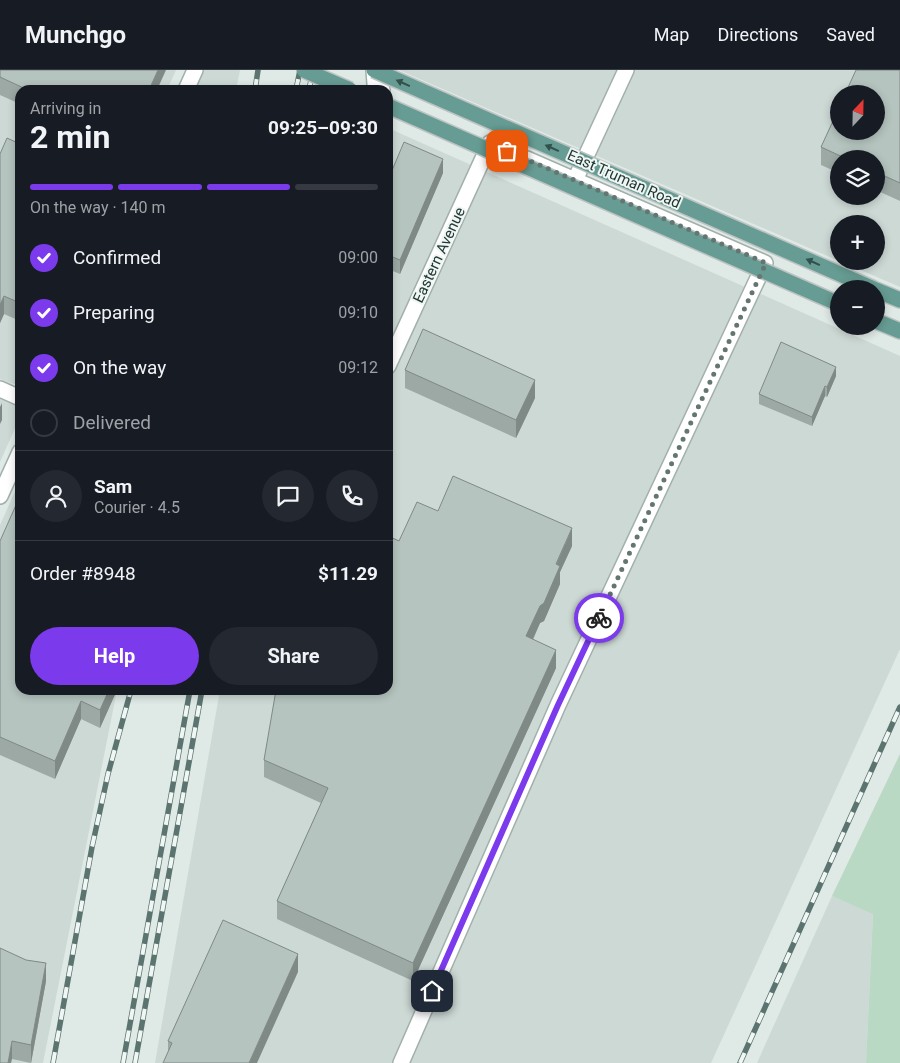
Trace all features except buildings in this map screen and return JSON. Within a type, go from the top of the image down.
[{"type":"main road","points":[[304,70],[338,85]]},
{"type":"main road","name":"East Truman Road","points":[[374,70],[854,280]]},
{"type":"main road","name":"East Truman Road","points":[[393,108],[830,300]]},
{"type":"main road","name":"East Truman Road","points":[[885,293],[900,300]]},
{"type":"main road","points":[[885,324],[900,331]]},
{"type":"street","points":[[188,85],[196,70]]},
{"type":"street","points":[[374,70],[376,85]]},
{"type":"street","points":[[576,180],[626,70]]},
{"type":"street","points":[[393,100],[766,263],[558,705],[401,1063]]},
{"type":"street","name":"Eastern Avenue","points":[[393,355],[490,143]]},
{"type":"street","points":[[0,389],[15,396]]},
{"type":"street","points":[[0,496],[15,463]]},
{"type":"shaded area","points":[[0,70],[176,70],[169,85],[15,85],[15,384],[0,379]]},
{"type":"shaded area","points":[[204,70],[240,70],[237,85],[197,85]]},
{"type":"shaded area","points":[[399,70],[900,70],[900,287],[861,270],[885,270],[885,215],[830,215],[830,257]]},
{"type":"shaded area","points":[[393,130],[830,325],[830,335],[853,335],[900,356],[900,649],[711,1063],[155,1063],[219,695],[393,695]]},
{"type":"shaded area","points":[[0,398],[15,406],[15,428],[0,462]]},
{"type":"shaded area","points":[[15,491],[15,695],[116,695],[43,1063],[0,1063],[0,525]]},
{"type":"shaded area","points":[[832,896],[873,913],[866,1063],[757,1063]]},
{"type":"green space","points":[[900,754],[900,1063],[866,1063],[873,914],[832,896]]},
{"type":"railway","points":[[256,85],[258,70]]},
{"type":"railway","points":[[297,85],[300,70]]},
{"type":"railway","points":[[310,85],[313,70]]},
{"type":"railway","points":[[53,1063],[92,847],[108,774],[130,695]]},
{"type":"railway","points":[[123,1063],[189,695]]},
{"type":"railway","points":[[135,1063],[201,695]]},
{"type":"railway","points":[[740,1063],[900,707]]},
{"type":"way so far","points":[[507,151],[766,263],[599,618]]},
{"type":"route","points":[[432,991],[558,705],[599,618]]}]
